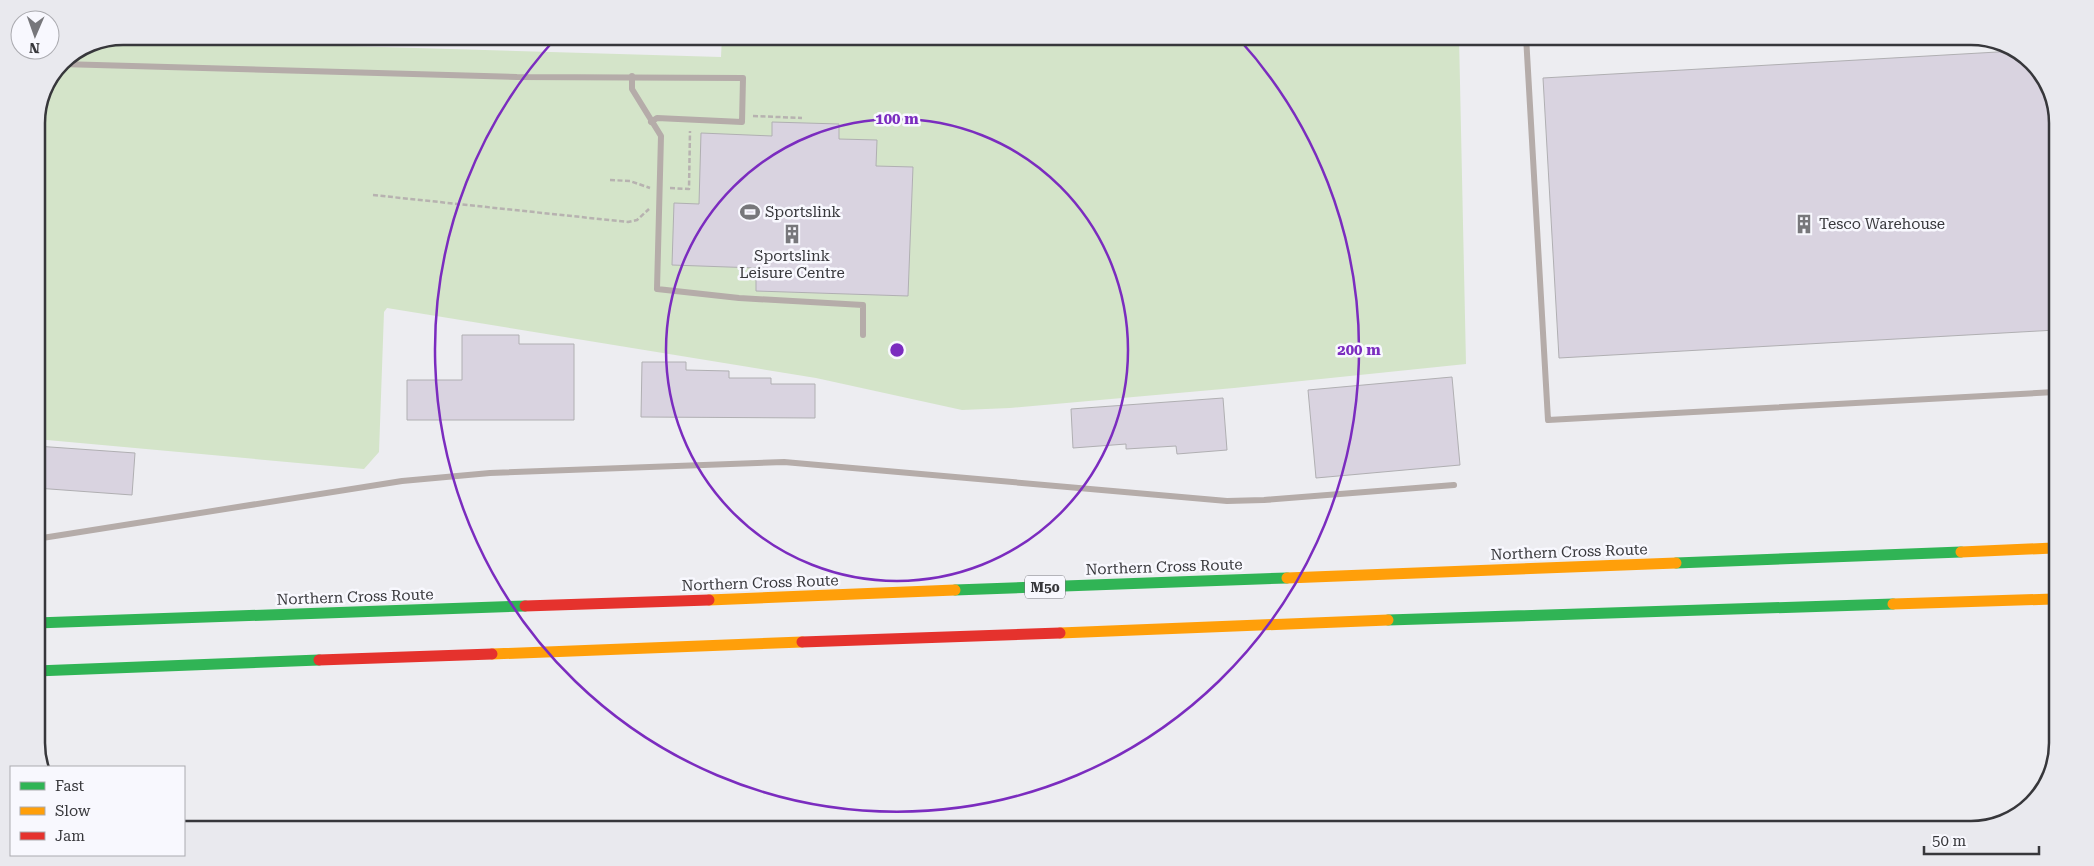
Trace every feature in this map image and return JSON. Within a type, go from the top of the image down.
[{"type":"highway","name":"Northern Cross Route","points":[[45,623],[649,602],[2049,548]]},
{"type":"highway","points":[[45,671],[1594,613],[2049,599]]},
{"type":"lane","points":[[1527,45],[1548,420],[2049,392]]},
{"type":"lane","points":[[72,64],[517,77],[632,76],[744,78],[742,122],[657,118],[651,122]]},
{"type":"lane","points":[[632,76],[632,89],[651,122],[662,136],[657,289],[739,298],[863,304],[863,335]]},
{"type":"lane","points":[[45,538],[402,481],[490,473],[719,464],[784,462],[1227,501],[1264,500],[1454,485]]},
{"type":"path","points":[[742,116],[802,118]]},
{"type":"path","points":[[650,188],[650,195]]},
{"type":"path","points":[[373,195],[628,222],[636,220],[649,208],[650,202]]},
{"type":"green space","name":"Sportslink","points":[[123,45],[312,45],[721,57],[722,45],[1459,45],[1466,364],[1234,388],[1010,408],[962,410],[816,378],[387,308],[384,312],[379,452],[364,469],[45,440],[45,118],[51,93],[58,79],[79,58],[107,46]]},
{"type":"building","name":"Tesco Warehouse","points":[[2003,52],[2010,55],[2033,75],[2041,88],[2048,107],[2049,330],[1559,358],[1543,78]]},
{"type":"building","name":"Sportslink Leisure Centre","points":[[772,122],[839,124],[839,139],[877,140],[876,166],[913,167],[908,296],[756,291],[756,268],[672,265],[674,203],[699,204],[701,133],[772,136]]},
{"type":"building","points":[[462,335],[519,335],[519,344],[574,344],[574,420],[407,420],[407,380],[462,380]]},
{"type":"building","points":[[642,362],[686,362],[686,370],[729,371],[729,378],[771,378],[771,384],[815,384],[815,418],[641,417]]},
{"type":"building","points":[[1452,377],[1460,465],[1316,478],[1308,390]]},
{"type":"building","points":[[1223,398],[1227,450],[1177,454],[1176,446],[1126,449],[1126,444],[1073,448],[1071,409]]},
{"type":"building","points":[[45,447],[135,453],[132,495],[45,489]]},
{"type":"traffic: fast","points":[[1676,563],[1961,552]]},
{"type":"traffic: fast","points":[[955,590],[1287,578]]},
{"type":"traffic: fast","points":[[1388,620],[1893,604]]},
{"type":"traffic: fast","points":[[45,623],[525,606]]},
{"type":"traffic: fast","points":[[45,671],[319,660]]},
{"type":"traffic: slow","points":[[1961,552],[2049,548]]},
{"type":"traffic: slow","points":[[1287,578],[1676,563]]},
{"type":"traffic: slow","points":[[709,600],[955,590]]},
{"type":"traffic: slow","points":[[1893,604],[2049,599]]},
{"type":"traffic: slow","points":[[1060,633],[1388,620]]},
{"type":"traffic: slow","points":[[492,654],[802,642]]},
{"type":"traffic: jam","points":[[525,606],[709,600]]},
{"type":"traffic: jam","points":[[802,642],[1060,633]]},
{"type":"traffic: jam","points":[[319,660],[492,654]]},
{"type":"place","name":"Sportslink","points":[[750,212]]},
{"type":"place","name":"Tesco Warehouse","points":[[1804,224]]},
{"type":"place","name":"Sportslink Leisure Centre","points":[[792,234]]}]
